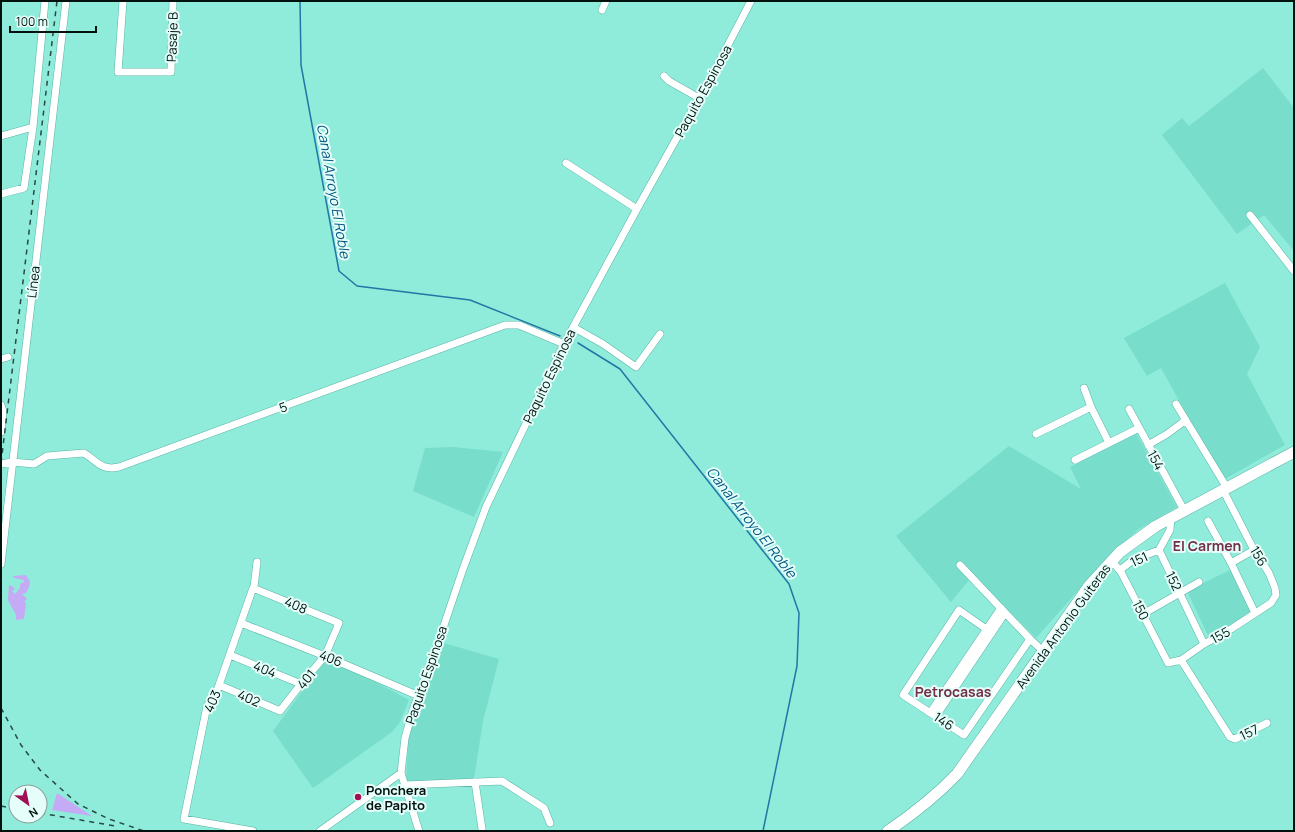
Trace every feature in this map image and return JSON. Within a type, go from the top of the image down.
[{"type":"main road","name":"Avenida Antonio Guiteras","points":[[888,831],[932,798],[957,774],[1089,586],[1111,560],[1132,543],[1171,517],[1294,452]]},
{"type":"street","points":[[1,194],[24,188],[33,127],[45,1]]},
{"type":"street","name":"Línea","points":[[1,564],[66,1]]},
{"type":"street","name":"Pasaje B","points":[[123,1],[118,72],[171,72],[173,1]]},
{"type":"street","points":[[602,10],[606,1]]},
{"type":"street","name":"Paquito Espinosa","points":[[419,831],[402,773],[405,738],[413,710],[486,507],[564,344],[636,209],[699,98],[751,1]]},
{"type":"street","points":[[664,76],[669,81],[699,98]]},
{"type":"street","points":[[1,136],[33,127]]},
{"type":"street","points":[[566,163],[636,209]]},
{"type":"street","points":[[1250,215],[1294,271]]},
{"type":"street","name":"5","points":[[1,464],[12,462],[34,464],[47,456],[84,453],[102,467],[119,467],[505,326],[519,325],[564,344]]},
{"type":"street","points":[[573,327],[603,344],[636,367],[660,334]]},
{"type":"street","points":[[1084,388],[1091,407],[1109,443]]},
{"type":"street","name":"156","points":[[1176,404],[1225,489],[1254,550],[1269,573],[1276,595],[1271,603]]},
{"type":"street","points":[[1,405],[3,411],[1,432]]},
{"type":"street","points":[[1036,434],[1091,407]]},
{"type":"street","name":"154","points":[[1129,409],[1184,510]]},
{"type":"street","points":[[1148,444],[1167,434],[1186,420]]},
{"type":"street","points":[[1075,460],[1139,428]]},
{"type":"street","points":[[1159,550],[1170,530],[1171,517]]},
{"type":"street","points":[[1208,521],[1232,564],[1255,614]]},
{"type":"street","name":"151","points":[[1120,570],[1133,560],[1159,550]]},
{"type":"street","name":"152","points":[[1159,550],[1204,644]]},
{"type":"street","points":[[1232,564],[1254,550]]},
{"type":"street","name":"150","points":[[1111,560],[1120,570],[1168,663]]},
{"type":"street","name":"403","points":[[253,831],[184,819],[207,706],[214,698],[230,655],[254,587],[258,562]]},
{"type":"street","points":[[960,565],[1043,651]]},
{"type":"street","points":[[1143,614],[1199,582]]},
{"type":"street","name":"408","points":[[254,587],[339,623]]},
{"type":"street","name":"155","points":[[1168,663],[1180,660],[1271,603]]},
{"type":"street","name":"146","points":[[989,631],[959,610],[904,695],[964,734],[1030,639]]},
{"type":"street","points":[[933,714],[1003,610]]},
{"type":"street","name":"406","points":[[241,623],[325,656],[419,696]]},
{"type":"street","name":"401","points":[[280,711],[325,656],[339,623]]},
{"type":"street","name":"404","points":[[230,655],[301,684]]},
{"type":"street","name":"157","points":[[1180,660],[1230,737],[1235,739],[1267,723]]},
{"type":"street","name":"402","points":[[219,685],[280,711]]},
{"type":"street","points":[[320,831],[402,773]]},
{"type":"street","points":[[405,785],[502,781],[544,808],[550,823]]},
{"type":"street","points":[[474,782],[482,829]]},
{"type":"shaded area","points":[[1263,68],[1294,108],[1294,251],[1264,215],[1237,234],[1162,135],[1182,118],[1189,126]]},
{"type":"shaded area","points":[[1225,283],[1260,347],[1247,374],[1285,445],[1223,480],[1161,368],[1147,376],[1124,338]]},
{"type":"shaded area","points":[[1136,433],[1177,507],[1139,529],[1107,558],[1036,638],[973,575],[951,602],[896,536],[1009,446],[1081,489],[1070,467]]},
{"type":"shaded area","points":[[453,447],[503,452],[474,517],[413,491],[425,448]]},
{"type":"shaded area","points":[[1232,569],[1254,614],[1210,640],[1187,591]]},
{"type":"shaded area","points":[[26,575],[30,582],[26,593],[22,594],[27,599],[24,602],[26,603],[24,619],[16,620],[16,615],[8,600],[9,585],[15,589],[12,591],[15,594],[20,588],[20,584],[24,582],[24,580],[14,578],[13,576]]},
{"type":"shaded area","points":[[440,642],[499,659],[483,721],[474,779],[406,782],[409,725]]},
{"type":"shaded area","points":[[328,656],[409,700],[400,722],[392,732],[313,788],[273,731]]},
{"type":"shaded area","points":[[57,793],[92,816],[52,810]]},
{"type":"waterway","name":"Canal Arroyo El Roble","points":[[300,1],[301,65],[339,271],[357,286],[470,300],[560,336]]},
{"type":"waterway","name":"Canal Arroyo El Roble","points":[[578,343],[620,369],[789,584],[799,613],[797,666],[763,831]]},
{"type":"railway","points":[[1,463],[57,1]]},
{"type":"railway","points":[[1,708],[21,745],[40,770],[78,804],[109,819],[144,831]]},
{"type":"railway","points":[[1,806],[8,807]]},
{"type":"railway","points":[[48,814],[115,826]]},
{"type":"place","name":"Ponchera de Papito","points":[[358,797]]},
{"type":"district","name":"El Carmen","points":[[1207,545]]},
{"type":"district","name":"Petrocasas","points":[[953,691]]}]
